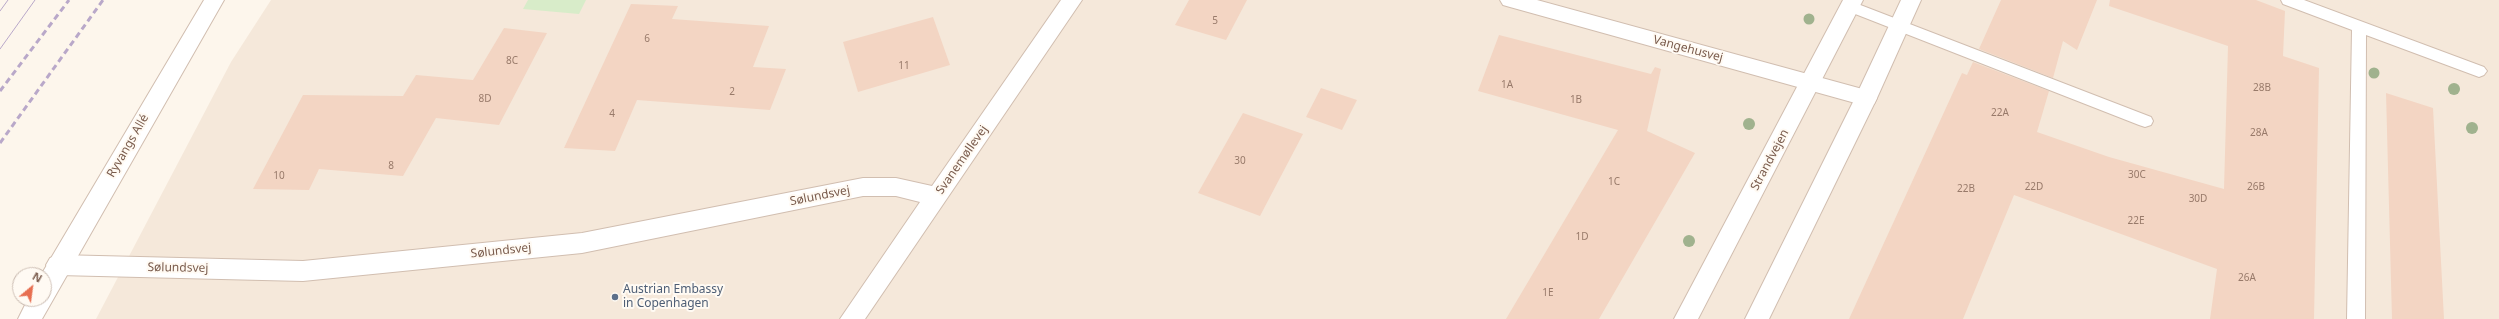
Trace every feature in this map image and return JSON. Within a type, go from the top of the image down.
[{"type":"street","name":"Ryvangs Allé","points":[[52,277],[214,0]]},
{"type":"street","name":"Svanemøllevej","points":[[852,319],[1072,0]]},
{"type":"street","name":"Vangehusvej","points":[[1510,0],[1866,98]]},
{"type":"street","points":[[1757,319],[1866,98],[1898,25],[1911,0]]},
{"type":"street","name":"Strandvejen","points":[[1686,319],[1851,3]]},
{"type":"street","name":"Sølundsvej","points":[[58,265],[303,271],[582,243],[863,187],[896,187],[937,196]]},
{"type":"street","points":[[30,319],[36,307]]},
{"type":"lane","points":[[2288,0],[2479,71]]},
{"type":"lane","points":[[1851,3],[1898,25],[2145,121]]},
{"type":"lane","points":[[2356,319],[2360,27]]},
{"type":"shaded area","points":[[271,0],[2499,0],[2499,319],[96,319],[231,62]]},
{"type":"green space","points":[[528,0],[586,0],[579,14],[523,9]]},
{"type":"building","points":[[1189,0],[1247,0],[1226,40],[1175,25]]},
{"type":"building","points":[[2001,0],[2097,0],[2077,50],[2063,41],[2053,78],[1979,49]]},
{"type":"building","points":[[2110,0],[2256,0],[2285,11],[2283,56],[2319,68],[2314,319],[2210,319],[2217,269],[2014,195],[1963,319],[1849,319],[1962,73],[1967,75],[1973,62],[2049,91],[2037,132],[2109,157],[2224,189],[2228,46],[2109,6]]},
{"type":"building","points":[[631,4],[678,6],[672,19],[769,26],[753,67],[786,69],[770,110],[637,100],[615,151],[564,148]]},
{"type":"building","points":[[933,17],[950,65],[858,92],[843,42]]},
{"type":"building","points":[[504,28],[547,33],[499,125],[436,118],[403,176],[319,169],[309,190],[253,189],[303,95],[403,96],[416,75],[473,80]]},
{"type":"building","points":[[1499,35],[1651,74],[1655,67],[1661,69],[1647,131],[1695,153],[1599,319],[1506,319],[1618,130],[1478,91]]},
{"type":"building","points":[[1321,88],[1357,100],[1342,130],[1306,117]]},
{"type":"building","points":[[2386,93],[2433,108],[2444,319],[2392,319]]},
{"type":"building","points":[[1243,113],[1303,134],[1260,216],[1198,193]]},
{"type":"tram line","points":[[0,11],[8,0]]},
{"type":"tram line","points":[[0,49],[35,0]]},
{"type":"railway","points":[[0,91],[69,0]]},
{"type":"railway","points":[[0,143],[103,0]]},
{"type":"place","name":"Austrian Embassy in Copenhagen","points":[[615,297]]}]
